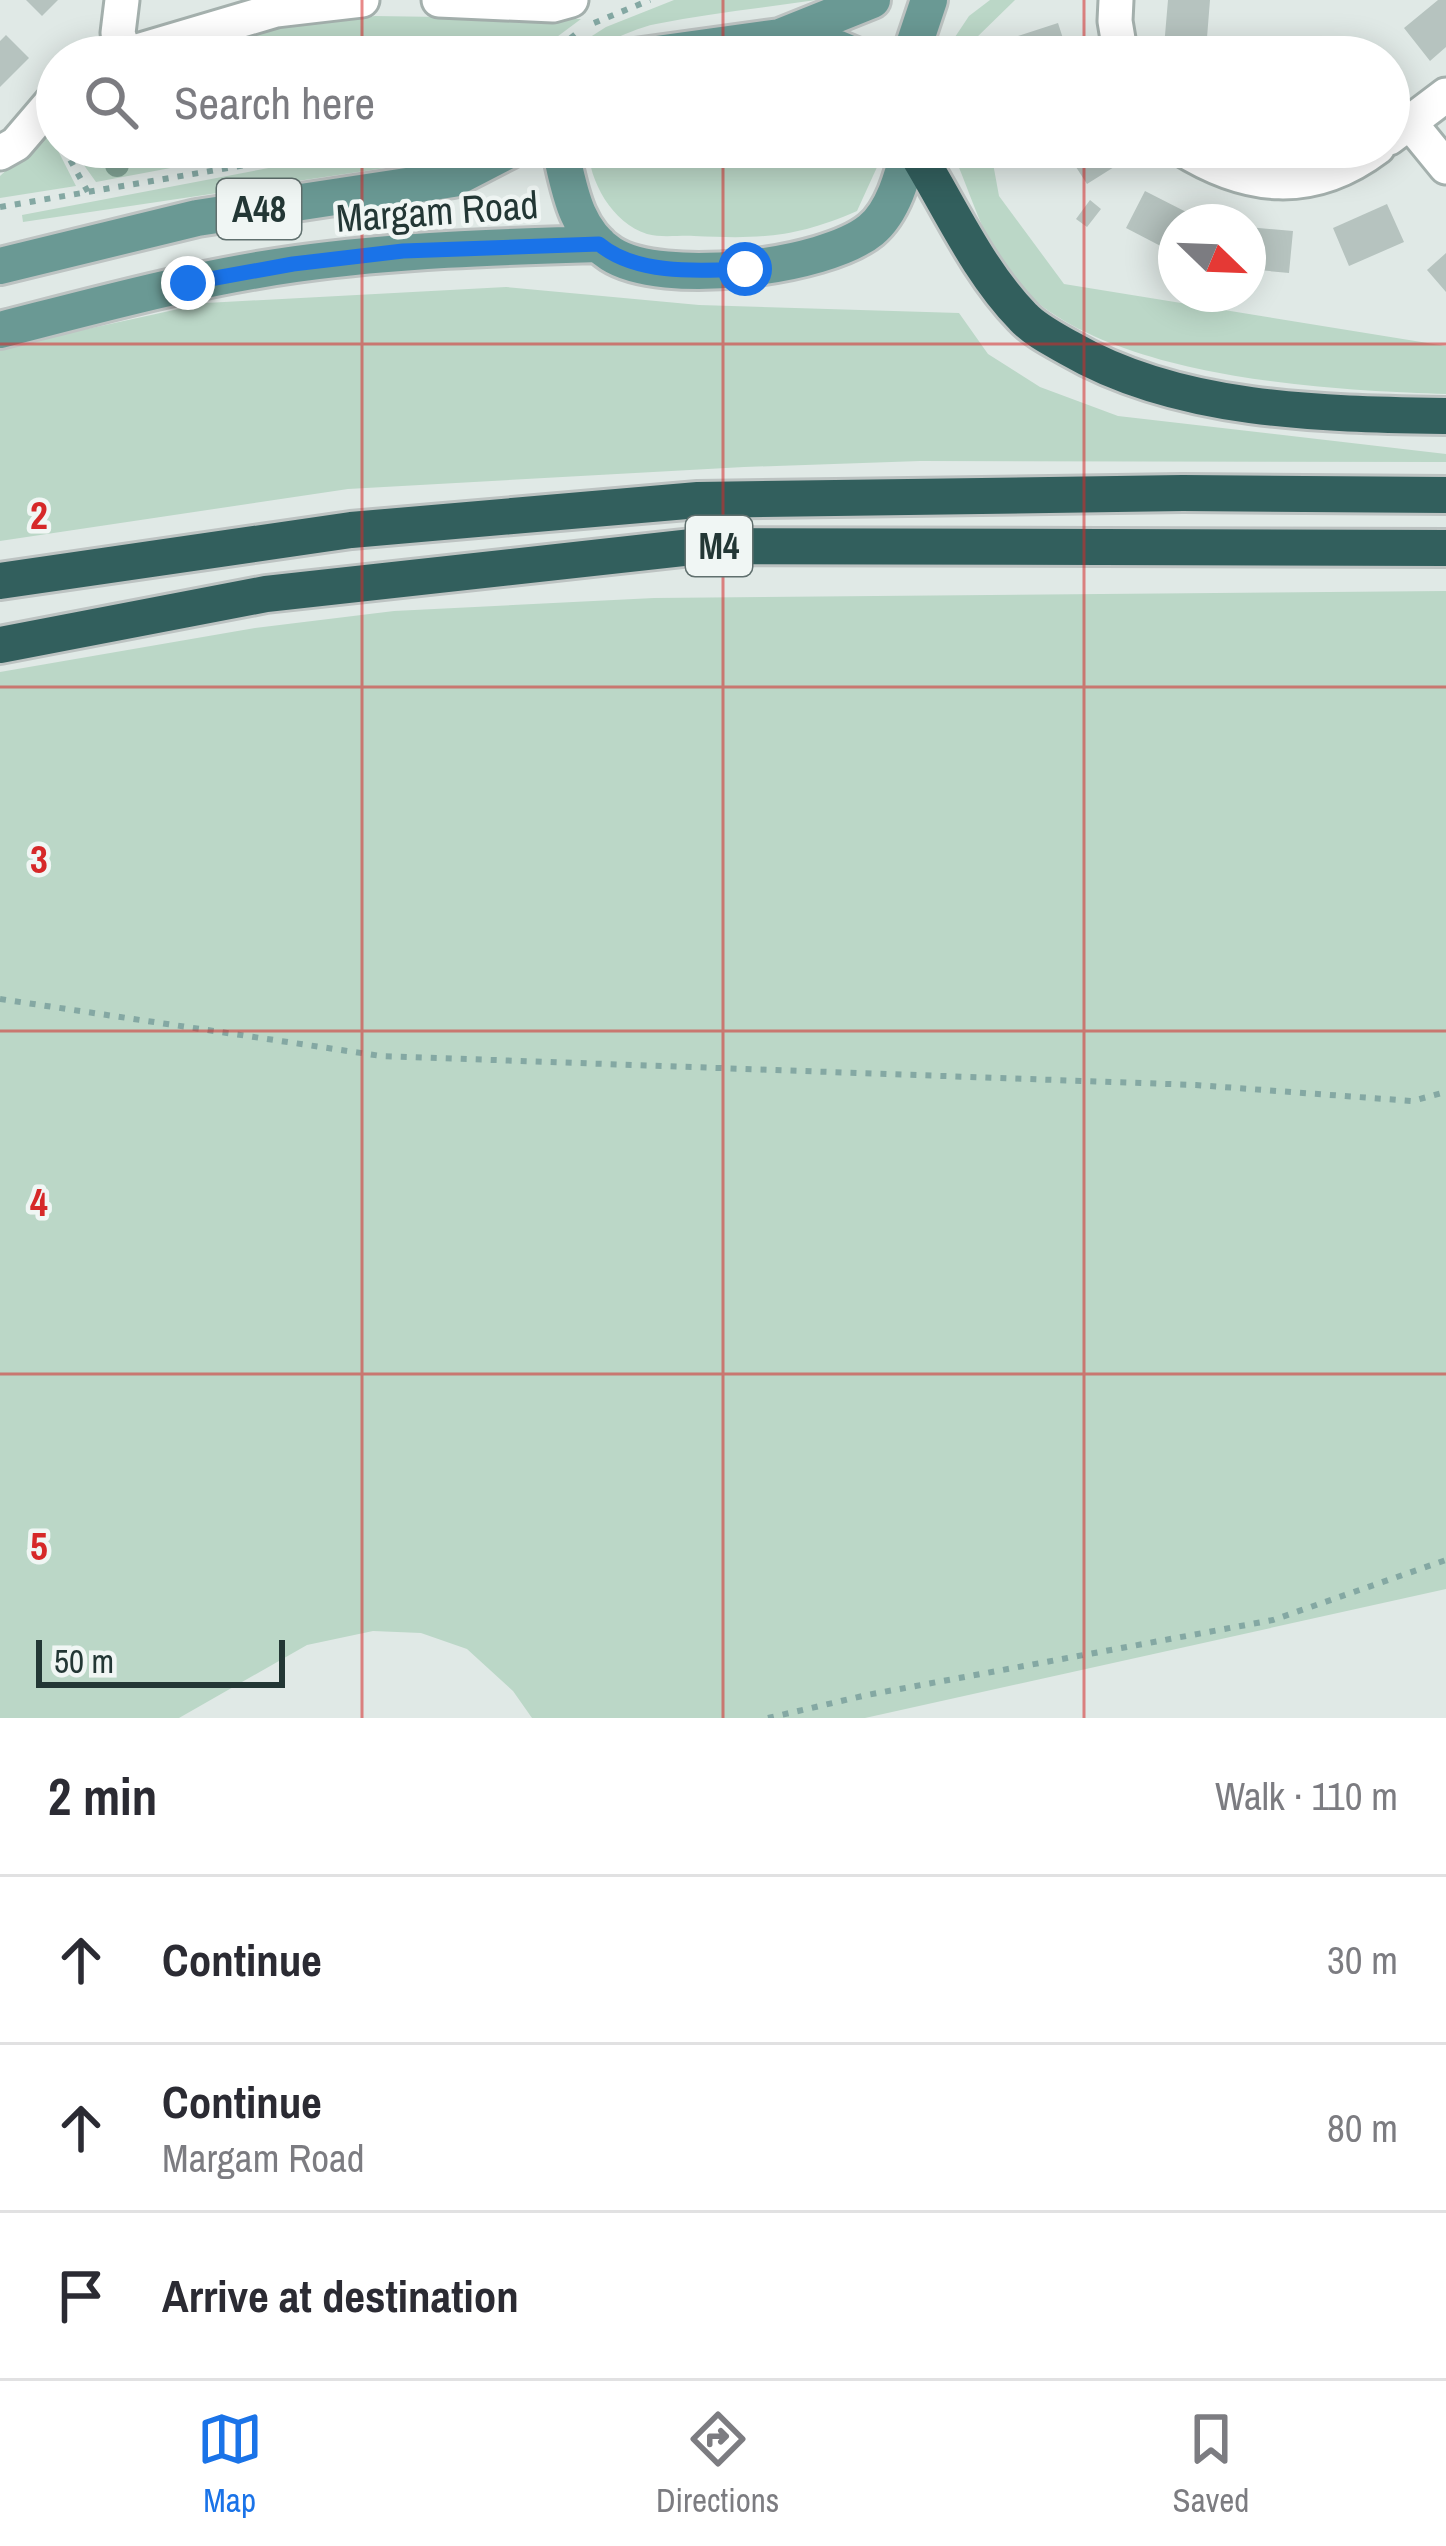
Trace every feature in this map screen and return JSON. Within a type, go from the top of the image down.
[{"type":"highway","points":[[925,168],[1001,293],[1028,323],[1094,362],[1132,379],[1223,399],[1293,408],[1446,416]]},
{"type":"highway","name":"M4","points":[[0,581],[351,530],[698,500],[1183,493],[1446,495]]},
{"type":"highway","name":"M4","points":[[0,645],[266,594],[701,546],[1446,548]]},
{"type":"main road","points":[[782,36],[872,0]]},
{"type":"main road","points":[[917,36],[928,0]]},
{"type":"main road","name":"Margam Road","points":[[0,266],[197,218],[453,179],[474,168]]},
{"type":"main road","points":[[565,168],[580,222],[614,256],[697,272],[811,258],[868,232],[884,217],[904,168]]},
{"type":"main road","name":"Margam Road","points":[[0,330],[188,283],[293,264],[403,251],[599,244]]},
{"type":"street","points":[[118,36],[122,0]]},
{"type":"street","points":[[186,36],[276,10],[362,0]]},
{"type":"street","points":[[439,0],[554,5],[571,0]]},
{"type":"street","points":[[1116,0],[1118,36]]},
{"type":"street","points":[[1410,123],[1446,95]]},
{"type":"street","points":[[0,153],[16,144],[36,121]]},
{"type":"street","points":[[1410,139],[1446,167]]},
{"type":"street","points":[[1216,168],[1282,183],[1316,180],[1348,168]]},
{"type":"path","points":[[614,0],[619,11]]},
{"type":"path","points":[[75,168],[88,192]]},
{"type":"path","points":[[0,207],[224,168]]},
{"type":"path","points":[[0,999],[381,1057],[1196,1085],[1412,1101],[1446,1092]]},
{"type":"path","points":[[768,1718],[867,1695],[1274,1620],[1446,1560]]},
{"type":"green space","points":[[674,0],[816,0],[656,24],[621,36],[592,36]]},
{"type":"green space","points":[[990,0],[1015,0],[978,36],[956,36],[969,16]]},
{"type":"green space","points":[[375,16],[581,19],[558,36],[241,36],[269,28]]},
{"type":"green space","points":[[36,142],[36,168],[67,168],[76,186],[0,198],[0,176]]},
{"type":"green space","points":[[86,168],[171,168],[96,182]]},
{"type":"green space","points":[[269,168],[385,168],[23,222],[22,215]]},
{"type":"green space","points":[[592,168],[877,168],[857,211],[796,232],[758,237],[647,234],[623,221],[598,187]]},
{"type":"green space","points":[[959,168],[994,168],[999,196],[1064,284],[1158,299],[1158,312],[1237,312],[1446,346],[1446,394],[1278,382],[1155,358],[1099,338],[1051,312],[1002,265]]},
{"type":"green space","points":[[506,287],[699,305],[959,313],[988,354],[1040,387],[1118,416],[1446,454],[1446,462],[920,461],[744,467],[348,489],[0,541],[0,348],[206,303]]},
{"type":"green space","points":[[1446,591],[1446,1589],[865,1718],[532,1718],[513,1691],[467,1649],[421,1633],[373,1631],[307,1645],[179,1718],[0,1718],[0,672],[255,628],[394,611],[654,598]]},
{"type":"building","points":[[26,0],[58,0],[42,16]]},
{"type":"building","points":[[1168,0],[1210,0],[1207,36],[1165,36]]},
{"type":"building","points":[[1438,0],[1446,0],[1446,47],[1430,61],[1404,28]]},
{"type":"building","points":[[1058,23],[1062,36],[1018,36]]},
{"type":"building","points":[[6,35],[29,58],[0,87],[0,41]]},
{"type":"building","points":[[1077,168],[1112,168],[1087,184]]},
{"type":"building","points":[[1145,191],[1171,204],[1158,204],[1158,245],[1126,228]]},
{"type":"building","points":[[1090,200],[1101,209],[1087,227],[1076,219]]},
{"type":"building","points":[[1387,204],[1404,242],[1349,266],[1333,228]]},
{"type":"building","points":[[1266,229],[1293,231],[1289,273],[1266,271]]},
{"type":"building","points":[[1446,253],[1446,292],[1427,270]]},
{"type":"route","points":[[188,283],[403,251],[599,244],[614,256],[642,263],[697,272],[745,269]]}]
